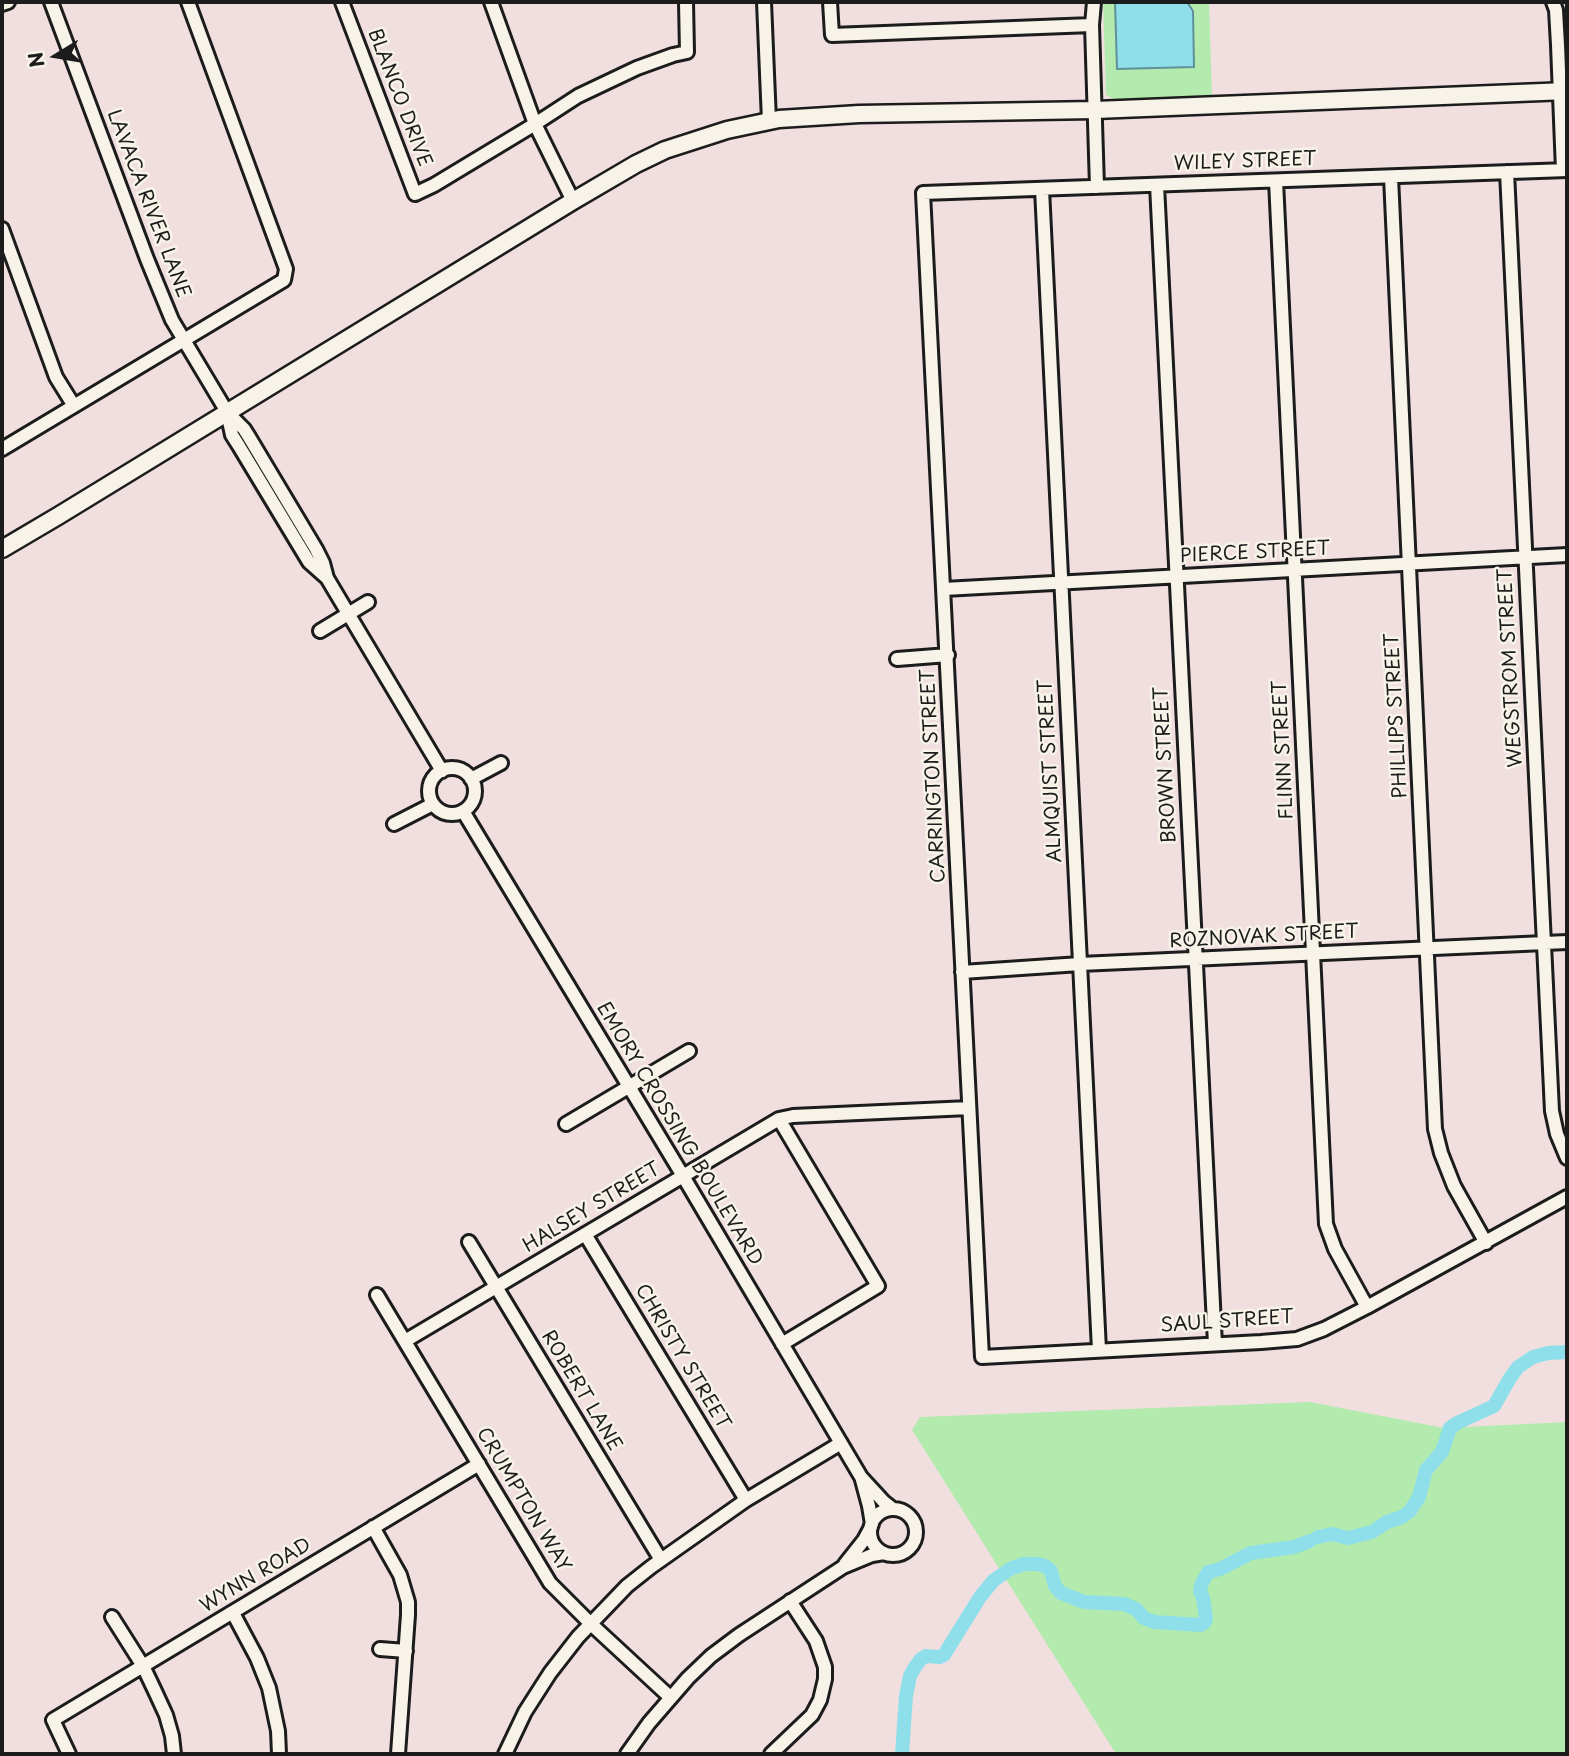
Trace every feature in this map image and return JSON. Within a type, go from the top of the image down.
[{"type":"main road","points":[[2,549],[636,164],[665,150],[727,130],[812,116],[1095,110],[1563,91]]},
{"type":"street","points":[[2,4],[8,2]]},
{"type":"street","name":"LAVACA RIVER LANE","points":[[51,2],[172,320],[227,412]]},
{"type":"street","points":[[2,449],[284,280],[286,270],[188,2]]},
{"type":"street","name":"BLANCO DRIVE","points":[[342,2],[415,194],[535,124]]},
{"type":"street","points":[[491,2],[535,124],[573,201]]},
{"type":"street","points":[[535,124],[578,96],[661,59],[687,52],[686,2]]},
{"type":"street","points":[[764,2],[769,121]]},
{"type":"street","points":[[830,2],[832,35],[1092,25]]},
{"type":"street","points":[[1094,2],[1092,25],[1097,187]]},
{"type":"street","points":[[1553,2],[1563,91],[1565,170]]},
{"type":"street","name":"WILEY STREET","points":[[923,193],[1565,170]]},
{"type":"street","name":"WEGSTROM STREET","points":[[1507,173],[1552,1111],[1557,1134],[1567,1158]]},
{"type":"street","name":"PHILLIPS STREET","points":[[1391,177],[1436,1129],[1441,1153],[1454,1186],[1486,1242]]},
{"type":"street","name":"FLINN STREET","points":[[1276,181],[1326,1224],[1335,1249],[1367,1307]]},
{"type":"street","name":"BROWN STREET","points":[[1157,185],[1215,1344]]},
{"type":"street","name":"ALMQUIST STREET","points":[[1042,189],[1099,1350]]},
{"type":"street","name":"CARRINGTON STREET","points":[[923,193],[982,1357]]},
{"type":"street","points":[[2,229],[57,377],[74,405]]},
{"type":"street","points":[[227,412],[249,436],[316,549],[327,578],[442,771]]},
{"type":"street","name":"PIERCE STREET","points":[[944,589],[1567,555]]},
{"type":"street","points":[[320,631],[368,602]]},
{"type":"street","points":[[897,659],[948,655]]},
{"type":"street","points":[[471,779],[501,763]]},
{"type":"street","points":[[457,769],[471,779],[473,800],[463,811],[449,814],[433,804],[429,788],[436,775],[442,771],[457,769]]},
{"type":"street","points":[[394,824],[433,804]]},
{"type":"street","name":"EMORY CROSSING BOULEVARD","points":[[463,811],[861,1476]]},
{"type":"street","name":"ROZNOVAK STREET","points":[[962,972],[1080,964],[1567,942]]},
{"type":"street","points":[[566,1124],[689,1051]]},
{"type":"street","name":"HALSEY STREET","points":[[405,1340],[779,1119],[793,1116],[969,1108]]},
{"type":"street","points":[[779,1119],[878,1286],[782,1343]]},
{"type":"street","name":"SAUL STREET","points":[[982,1357],[1297,1339],[1324,1329],[1367,1307],[1567,1197]]},
{"type":"street","name":"CHRISTY STREET","points":[[585,1234],[746,1500]]},
{"type":"street","name":"ROBERT LANE","points":[[469,1242],[661,1560]]},
{"type":"street","name":"CRUMPTON WAY","points":[[377,1295],[550,1583],[671,1698]]},
{"type":"street","points":[[505,1754],[525,1712],[550,1673],[578,1637],[627,1586],[746,1500],[841,1443]]},
{"type":"street","name":"WYNN ROAD","points":[[69,1754],[53,1720],[479,1464]]},
{"type":"street","points":[[627,1754],[649,1723],[688,1678],[739,1635],[843,1567],[872,1555],[903,1553],[910,1547],[915,1539],[916,1529],[910,1516],[884,1502],[861,1476]]},
{"type":"street","points":[[861,1476],[869,1506],[872,1540],[884,1553]]},
{"type":"street","points":[[843,1567],[880,1513],[893,1509]]},
{"type":"street","points":[[373,1527],[400,1575],[405,1589],[408,1615],[398,1754]]},
{"type":"street","points":[[771,1754],[812,1715],[820,1700],[825,1679],[825,1667],[816,1641],[790,1601]]},
{"type":"street","points":[[233,1613],[257,1658],[269,1688],[278,1731],[279,1754]]},
{"type":"street","points":[[112,1617],[143,1666],[166,1715],[174,1754]]},
{"type":"street","points":[[380,1650],[406,1651]]},
{"type":"green space","points":[[1103,2],[1209,2],[1212,96],[1116,100],[1108,96]]},
{"type":"green space","points":[[1310,1402],[1444,1428],[1567,1422],[1567,1754],[1116,1754],[912,1430],[920,1417]]},
{"type":"water","points":[[1115,2],[1187,2],[1193,11],[1194,67],[1117,69]]},
{"type":"waterway","points":[[1318,1537],[1332,1534],[1348,1538],[1372,1532],[1387,1522],[1402,1517],[1410,1511],[1419,1497],[1426,1470],[1442,1452],[1450,1428],[1494,1406],[1518,1367],[1533,1357],[1567,1352]]},
{"type":"waterway","points":[[902,1754],[906,1696],[910,1676],[915,1667],[926,1656],[944,1655],[980,1597],[994,1580],[1012,1568],[1024,1564],[1045,1566],[1051,1571],[1055,1586],[1061,1593],[1084,1602],[1124,1604],[1154,1622],[1201,1625],[1206,1618],[1200,1591],[1208,1572],[1220,1569],[1251,1553],[1294,1547],[1310,1541]]}]
